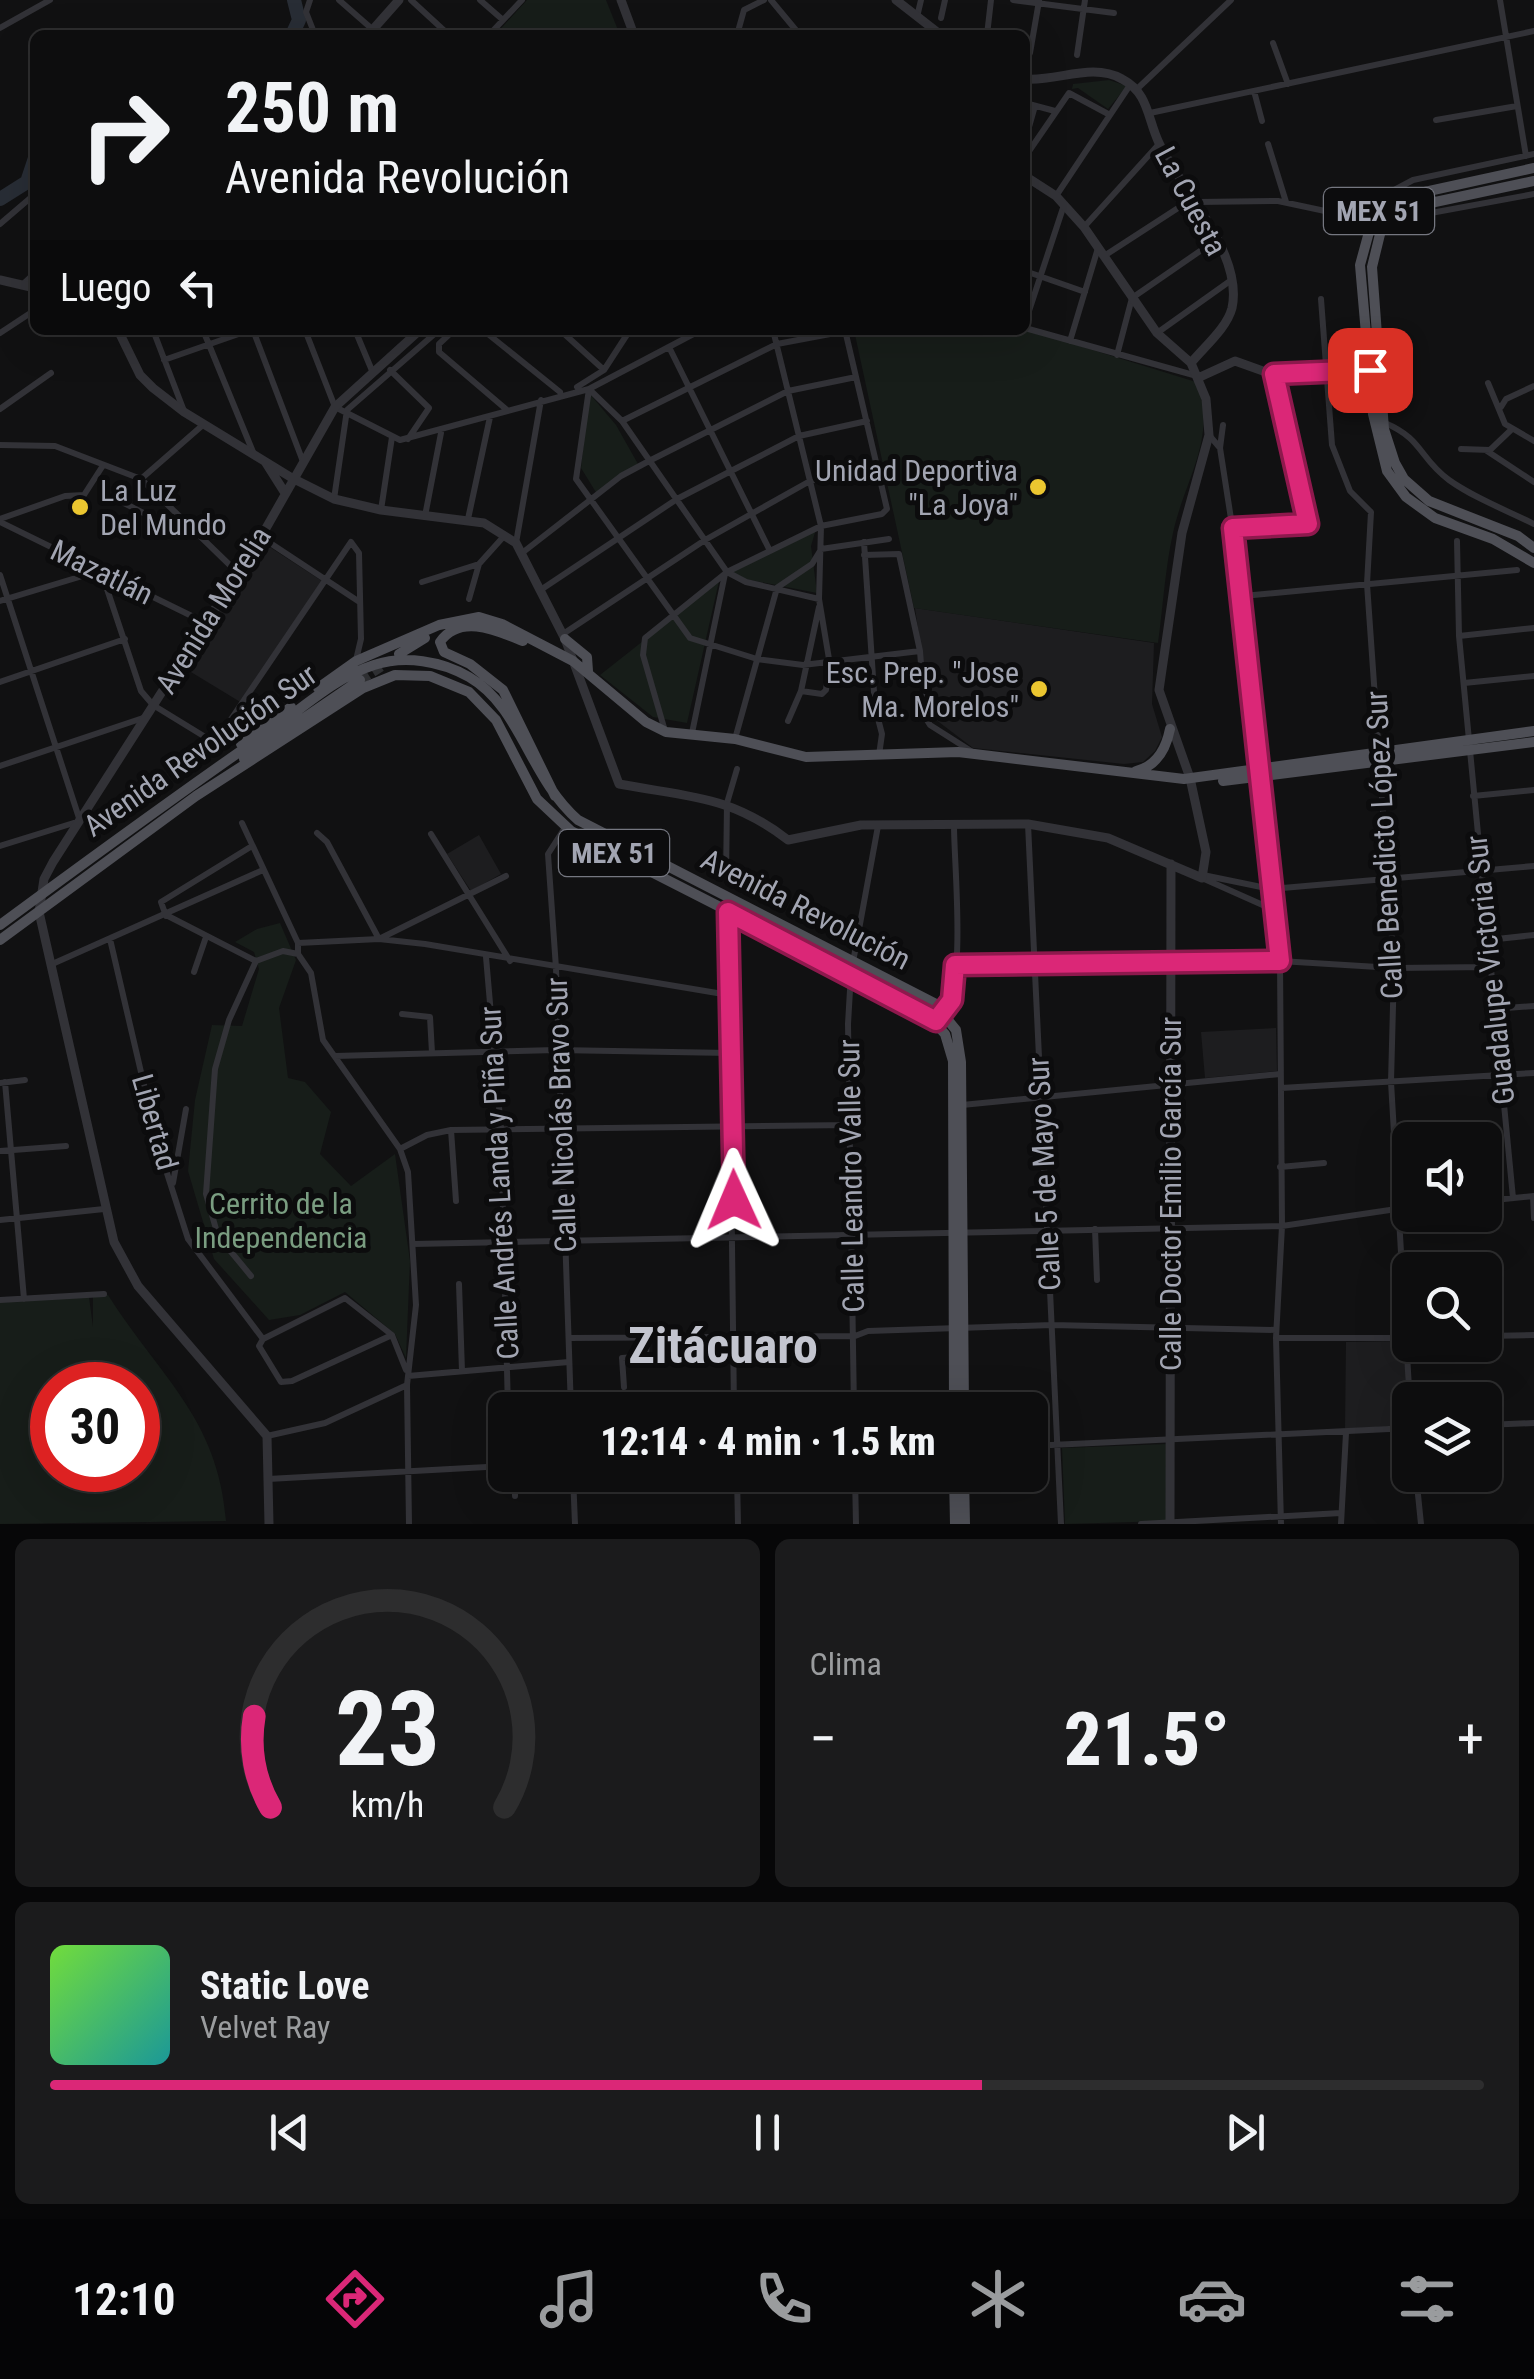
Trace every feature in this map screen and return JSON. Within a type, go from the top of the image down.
[{"type":"main road","name":"MEX 51","points":[[1534,168],[1418,191],[1380,209],[1372,267],[1380,454],[1406,497],[1435,518],[1494,540],[1534,563]]},
{"type":"main road","name":"MEX 51","points":[[1378,221],[1407,208],[1534,180]]},
{"type":"main road","name":"MEX 51","points":[[1375,370],[1395,463],[1418,494],[1459,516],[1518,536],[1534,548]]},
{"type":"main road","points":[[238,749],[243,741],[356,661],[439,625],[479,618],[520,632],[556,655]]},
{"type":"main road","points":[[399,654],[448,626],[464,622],[498,627],[508,635]]},
{"type":"main road","points":[[555,797],[503,690],[470,664],[444,652],[440,642],[448,633],[474,625],[573,661],[646,722],[666,732],[736,739],[806,758],[976,754],[1188,780],[1534,742]]},
{"type":"main road","points":[[564,637],[586,657],[588,671]]},
{"type":"main road","name":"Avenida Revolución Sur","points":[[0,925],[238,749],[370,666],[411,660],[445,666]]},
{"type":"main road","name":"Avenida Revolución","points":[[445,666],[482,685],[507,712],[545,786],[578,820],[728,896],[941,1017]]},
{"type":"main road","name":"Avenida Revolución Sur","points":[[0,940],[196,796],[362,688],[395,674],[430,676]]},
{"type":"main road","name":"Avenida Revolución","points":[[430,676],[452,683],[484,706],[537,799],[566,826],[728,912],[852,967]]},
{"type":"main road","name":"MEX 51","points":[[196,796],[360,680]]},
{"type":"main road","points":[[1133,772],[1156,761],[1167,744],[1170,728]]},
{"type":"main road","points":[[1470,747],[1534,732]]},
{"type":"main road","points":[[941,1017],[953,1061],[956,1106],[963,1392]]},
{"type":"main road","points":[[955,1392],[960,1329]]},
{"type":"main road","points":[[954,1492],[955,1524]]},
{"type":"main road","points":[[964,1492],[965,1524]]},
{"type":"street","points":[[0,28],[50,0]]},
{"type":"street","points":[[310,0],[306,12],[313,30]]},
{"type":"street","points":[[339,0],[370,30]]},
{"type":"street","points":[[375,30],[399,0]]},
{"type":"street","points":[[411,0],[443,30]]},
{"type":"street","points":[[480,0],[502,20]]},
{"type":"street","points":[[493,30],[522,0]]},
{"type":"street","points":[[621,0],[632,30]]},
{"type":"street","points":[[738,30],[744,10],[768,0],[795,30]]},
{"type":"street","points":[[896,0],[934,30]]},
{"type":"street","points":[[917,17],[921,0]]},
{"type":"street","points":[[941,18],[944,0]]},
{"type":"street","points":[[988,30],[991,0]]},
{"type":"street","points":[[1014,0],[1085,4],[1114,13]]},
{"type":"street","points":[[1056,196],[1110,114],[1134,86],[1231,0]]},
{"type":"street","points":[[1348,214],[1413,180],[1530,155],[1504,38],[1500,0]]},
{"type":"street","points":[[1030,53],[1039,2]]},
{"type":"street","points":[[1077,55],[1085,4]]},
{"type":"street","points":[[1150,112],[1534,31]]},
{"type":"street","points":[[1273,43],[1288,84]]},
{"type":"street","points":[[1030,79],[1048,81],[1105,72],[1134,86]]},
{"type":"street","name":"La Cuesta","points":[[1134,86],[1150,112],[1159,144],[1197,199],[1230,281],[1230,313],[1191,362]]},
{"type":"street","points":[[1254,91],[1262,122]]},
{"type":"street","points":[[1030,150],[1069,93],[1110,114]]},
{"type":"street","points":[[1030,105],[1056,111]]},
{"type":"street","points":[[1030,124],[1035,106]]},
{"type":"street","points":[[1436,120],[1518,106]]},
{"type":"street","points":[[1084,226],[1159,144]]},
{"type":"street","points":[[1268,144],[1286,202]]},
{"type":"street","points":[[1030,179],[1065,204],[1157,333],[1191,362],[1200,376],[1209,436],[1182,533],[1160,702],[1188,780],[1206,852],[1201,876]]},
{"type":"street","points":[[1104,256],[1197,199],[1286,202],[1378,221],[1534,194]]},
{"type":"street","points":[[0,224],[30,198]]},
{"type":"street","points":[[1030,310],[1065,204]]},
{"type":"street","points":[[1117,356],[1132,298],[1216,240]]},
{"type":"street","points":[[1070,341],[1098,246]]},
{"type":"street","points":[[1030,273],[1085,292]]},
{"type":"street","points":[[20,286],[30,278]]},
{"type":"street","points":[[0,280],[30,287]]},
{"type":"street","points":[[1157,333],[1230,281]]},
{"type":"street","name":"Calle Benedicto López Sur","points":[[1321,298],[1332,445],[1350,491],[1371,512],[1368,584],[1394,968],[1393,1122]]},
{"type":"street","points":[[0,333],[30,313]]},
{"type":"street","points":[[1030,328],[1117,356],[1200,376],[1235,361],[1274,374],[1375,370]]},
{"type":"street","points":[[120,335],[140,375],[184,412],[292,478],[334,499],[380,510],[468,519],[505,534],[516,543],[564,637],[616,782],[727,803],[760,818],[788,840],[878,824],[997,821],[1108,838],[1274,910]]},
{"type":"street","points":[[155,335],[184,412]]},
{"type":"street","points":[[205,335],[257,454],[285,493]]},
{"type":"street","points":[[164,360],[239,335]]},
{"type":"street","points":[[254,335],[302,459]]},
{"type":"street","points":[[306,335],[335,407],[392,437],[407,440],[561,393],[589,389],[692,335]]},
{"type":"street","points":[[356,335],[373,373]]},
{"type":"street","name":"Avenida Morelia","points":[[38,912],[52,862],[261,538],[302,459],[335,407],[373,373],[387,367],[407,335]]},
{"type":"street","points":[[334,499],[347,410],[387,367],[432,335]]},
{"type":"street","points":[[449,335],[436,348],[508,410]]},
{"type":"street","points":[[489,335],[561,393]]},
{"type":"street","points":[[566,335],[604,370]]},
{"type":"street","points":[[572,390],[604,370],[627,335]]},
{"type":"street","points":[[774,335],[821,526],[820,601],[829,659],[824,694],[800,690]]},
{"type":"street","points":[[622,421],[776,344],[824,335]]},
{"type":"street","points":[[666,732],[642,643],[672,614],[726,573],[821,526],[882,514],[886,509],[847,335]]},
{"type":"street","points":[[670,347],[770,551]]},
{"type":"street","points":[[387,367],[429,408],[407,440]]},
{"type":"street","points":[[0,409],[51,373]]},
{"type":"street","points":[[1233,528],[1308,524],[1274,374]]},
{"type":"street","points":[[522,554],[649,461],[788,391],[856,377]]},
{"type":"street","points":[[1488,384],[1501,408],[1502,420],[1534,441]]},
{"type":"street","points":[[1501,408],[1506,399],[1534,386]]},
{"type":"street","points":[[589,389],[622,421],[726,573],[820,601]]},
{"type":"street","points":[[589,389],[576,479],[690,638],[757,659],[803,665],[920,651]]},
{"type":"street","points":[[516,543],[541,400]]},
{"type":"street","points":[[468,519],[490,416]]},
{"type":"street","points":[[542,588],[678,499],[731,471],[799,436],[866,421]]},
{"type":"street","points":[[1384,422],[1409,433],[1436,469],[1452,482],[1534,524]]},
{"type":"street","points":[[141,480],[204,424]]},
{"type":"street","points":[[1223,425],[1220,448],[1243,596],[1280,961],[1282,1226],[1276,1334],[1281,1520]]},
{"type":"street","points":[[1461,449],[1487,451],[1503,442],[1512,429]]},
{"type":"street","points":[[426,516],[441,432]]},
{"type":"street","points":[[1209,436],[1220,448]]},
{"type":"street","points":[[380,510],[392,437]]},
{"type":"street","points":[[0,444],[55,446],[141,480],[237,572]]},
{"type":"street","points":[[1487,451],[1496,462],[1534,482]]},
{"type":"street","points":[[564,637],[704,540],[752,513],[810,481],[877,464]]},
{"type":"street","points":[[0,520],[65,496],[84,494],[102,467]]},
{"type":"street","points":[[114,498],[171,527],[180,516]]},
{"type":"street","name":"Mazatlán","points":[[0,520],[204,622]]},
{"type":"street","points":[[469,599],[479,564],[505,534]]},
{"type":"street","points":[[261,538],[359,601]]},
{"type":"street","points":[[736,739],[777,588],[812,564],[822,549],[890,539]]},
{"type":"street","name":"Guadalupe Victoria Sur","points":[[1457,541],[1459,636],[1512,1198]]},
{"type":"street","points":[[864,542],[875,706],[882,734],[879,755]]},
{"type":"street","points":[[4,600],[100,572],[141,692],[153,705],[218,743],[345,544],[356,544],[356,661]]},
{"type":"street","points":[[864,555],[899,554],[920,651],[927,722],[976,754]]},
{"type":"street","points":[[422,582],[479,564]]},
{"type":"street","points":[[1243,596],[1518,570]]},
{"type":"street","points":[[692,733],[726,573]]},
{"type":"street","points":[[0,575],[4,600],[80,820],[0,846]]},
{"type":"street","points":[[788,721],[800,690],[820,601]]},
{"type":"street","points":[[1459,636],[1534,628]]},
{"type":"street","points":[[0,682],[126,639]]},
{"type":"street","points":[[1464,683],[1534,676]]},
{"type":"street","points":[[0,766],[146,717]]},
{"type":"street","points":[[726,879],[727,803],[737,769]]},
{"type":"street","points":[[1474,796],[1534,790]]},
{"type":"street","points":[[242,823],[298,943],[298,954],[311,974],[319,1030],[400,1149],[408,1172],[416,1304],[407,1381],[409,1524]]},
{"type":"street","name":"Calle Leandro Valle Sur","points":[[854,1392],[852,967],[878,824]]},
{"type":"street","name":"Calle 5 de Mayo Sur","points":[[1028,824],[1062,1524]]},
{"type":"street","points":[[941,1017],[952,1000],[955,965],[954,825]]},
{"type":"street","name":"Calle Nicolás Bravo Sur","points":[[566,826],[548,854],[556,968],[570,1392]]},
{"type":"street","points":[[317,833],[327,842],[379,940]]},
{"type":"street","points":[[431,834],[510,962]]},
{"type":"street","points":[[252,846],[172,891],[161,902],[166,916],[256,961],[283,952],[298,954]]},
{"type":"street","name":"Calle Doctor Emilio García Sur","points":[[1170,1523],[1171,864]]},
{"type":"street","points":[[1201,876],[1271,889],[1534,866]]},
{"type":"street","points":[[50,965],[263,870]]},
{"type":"street","points":[[379,940],[506,876]]},
{"type":"street","points":[[728,896],[733,1392]]},
{"type":"street","points":[[38,912],[114,1242],[138,1286],[268,1436],[269,1524]]},
{"type":"street","points":[[1488,940],[1534,935]]},
{"type":"street","points":[[194,972],[206,936]]},
{"type":"street","name":"Libertad","points":[[110,940],[158,1145],[188,1239],[261,1342],[280,1382],[292,1381],[392,1335]]},
{"type":"street","points":[[298,943],[379,940],[729,995]]},
{"type":"street","name":"Calle Andrés Landa y Piña Sur","points":[[486,957],[501,1130],[508,1392]]},
{"type":"street","points":[[252,1276],[218,1236],[206,1194],[215,1068],[229,1020],[256,961]]},
{"type":"street","points":[[955,965],[1280,961],[1394,968],[1489,967]]},
{"type":"street","points":[[1493,1010],[1534,1006]]},
{"type":"street","points":[[402,1014],[430,1018],[432,1053]]},
{"type":"street","points":[[334,1056],[556,1050],[730,1053]]},
{"type":"street","points":[[1281,1088],[1534,1073]]},
{"type":"street","points":[[956,1106],[1280,1074]]},
{"type":"street","points":[[24,1299],[3,1083],[25,1080]]},
{"type":"street","points":[[172,1184],[186,1109]]},
{"type":"street","points":[[400,1149],[427,1135],[451,1130],[851,1125]]},
{"type":"street","points":[[451,1130],[456,1201]]},
{"type":"street","points":[[0,1151],[66,1146]]},
{"type":"street","points":[[1280,1167],[1324,1163]]},
{"type":"street","points":[[1502,1199],[1533,1196],[1534,1218]]},
{"type":"street","points":[[0,1220],[104,1209]]},
{"type":"street","points":[[413,1244],[1282,1226],[1392,1209]]},
{"type":"street","points":[[1095,1229],[1096,1280]]},
{"type":"street","points":[[458,1284],[462,1371]]},
{"type":"street","points":[[0,1300],[104,1294]]},
{"type":"street","points":[[261,1342],[314,1317],[340,1298],[392,1335],[407,1381]]},
{"type":"street","points":[[569,1338],[855,1336],[868,1331],[1052,1325],[1392,1338]]},
{"type":"street","points":[[1502,1336],[1534,1335]]},
{"type":"street","points":[[624,1387],[622,1358],[646,1356],[647,1336]]},
{"type":"street","points":[[268,1436],[324,1423],[407,1381],[462,1371],[569,1362]]},
{"type":"street","points":[[1502,1424],[1534,1422]]},
{"type":"street","points":[[1048,1445],[1392,1429]]},
{"type":"street","points":[[1341,1524],[1346,1433]]},
{"type":"street","points":[[268,1478],[488,1467]]},
{"type":"street","points":[[573,1492],[574,1524]]},
{"type":"street","points":[[737,1492],[738,1524]]},
{"type":"street","points":[[855,1492],[856,1524]]},
{"type":"street","points":[[1418,1492],[1421,1524]]},
{"type":"street","points":[[1141,1524],[1281,1520],[1341,1513]]},
{"type":"shaded area","points":[[262,542],[322,581],[242,703],[181,666]]},
{"type":"shaded area","name":"Esc. Prep. \"Jose Ma. Morelos\"","points":[[915,608],[1154,643],[1152,704],[1162,737],[1155,751],[1143,762],[1124,764],[973,748],[931,716]]},
{"type":"shaded area","points":[[479,835],[501,874],[471,891],[447,854]]},
{"type":"shaded area","points":[[1276,1028],[1277,1071],[1205,1078],[1201,1032]]},
{"type":"shaded area","points":[[1392,1341],[1392,1362],[1405,1362],[1406,1382],[1392,1382],[1392,1426],[1345,1429],[1346,1342]]},
{"type":"green space","points":[[527,0],[606,0],[618,30],[500,30]]},
{"type":"green space","points":[[1109,80],[1127,86],[1108,109],[1078,88],[1072,89],[1073,84]]},
{"type":"green space","name":"Unidad Deportiva \"La Joya\"","points":[[1030,331],[1196,382],[1204,421],[1202,439],[1173,533],[1158,643],[914,608],[855,335],[1030,335]]},
{"type":"green space","points":[[589,393],[616,425],[638,464],[597,494],[581,468]]},
{"type":"green space","points":[[816,529],[811,546],[817,593],[745,579],[731,572]]},
{"type":"green space","points":[[719,581],[687,723],[653,717],[600,675]]},
{"type":"green space","name":"Cerrito de la Independencia","points":[[280,923],[296,960],[279,1008],[288,1078],[305,1082],[331,1112],[320,1154],[351,1186],[395,1154],[410,1261],[406,1358],[395,1334],[345,1292],[300,1315],[269,1320],[214,1259],[188,1171],[195,1100],[212,1025],[242,1026],[259,969],[254,952],[235,942],[257,929]]},
{"type":"green space","points":[[108,1295],[156,1362],[30,1362],[30,1492],[160,1492],[160,1367],[184,1400],[212,1454],[226,1521],[0,1524],[0,1302],[89,1297],[93,1327],[93,1296]]},
{"type":"green space","points":[[1167,1444],[1169,1521],[1065,1524],[1062,1448]]},
{"type":"waterway","points":[[294,0],[299,20],[294,30]]},
{"type":"waterway","points":[[0,199],[27,182],[30,173]]},
{"type":"tunnel","points":[[360,680],[385,664]]},
{"type":"place","name":"Unidad Deportiva \"La Joya\"","points":[[1038,487]]},
{"type":"place","name":"La Luz Del Mundo","points":[[80,507]]},
{"type":"place","name":"Esc. Prep. \"Jose Ma. Morelos\"","points":[[1039,689]]},
{"type":"district","name":"Zitácuaro","points":[[723,1346]]},
{"type":"route","points":[[734,1200],[728,912],[924,1011],[936,1021],[952,1000],[955,965],[1280,961],[1233,528],[1302,528],[1308,524],[1274,374],[1370,370]]}]
